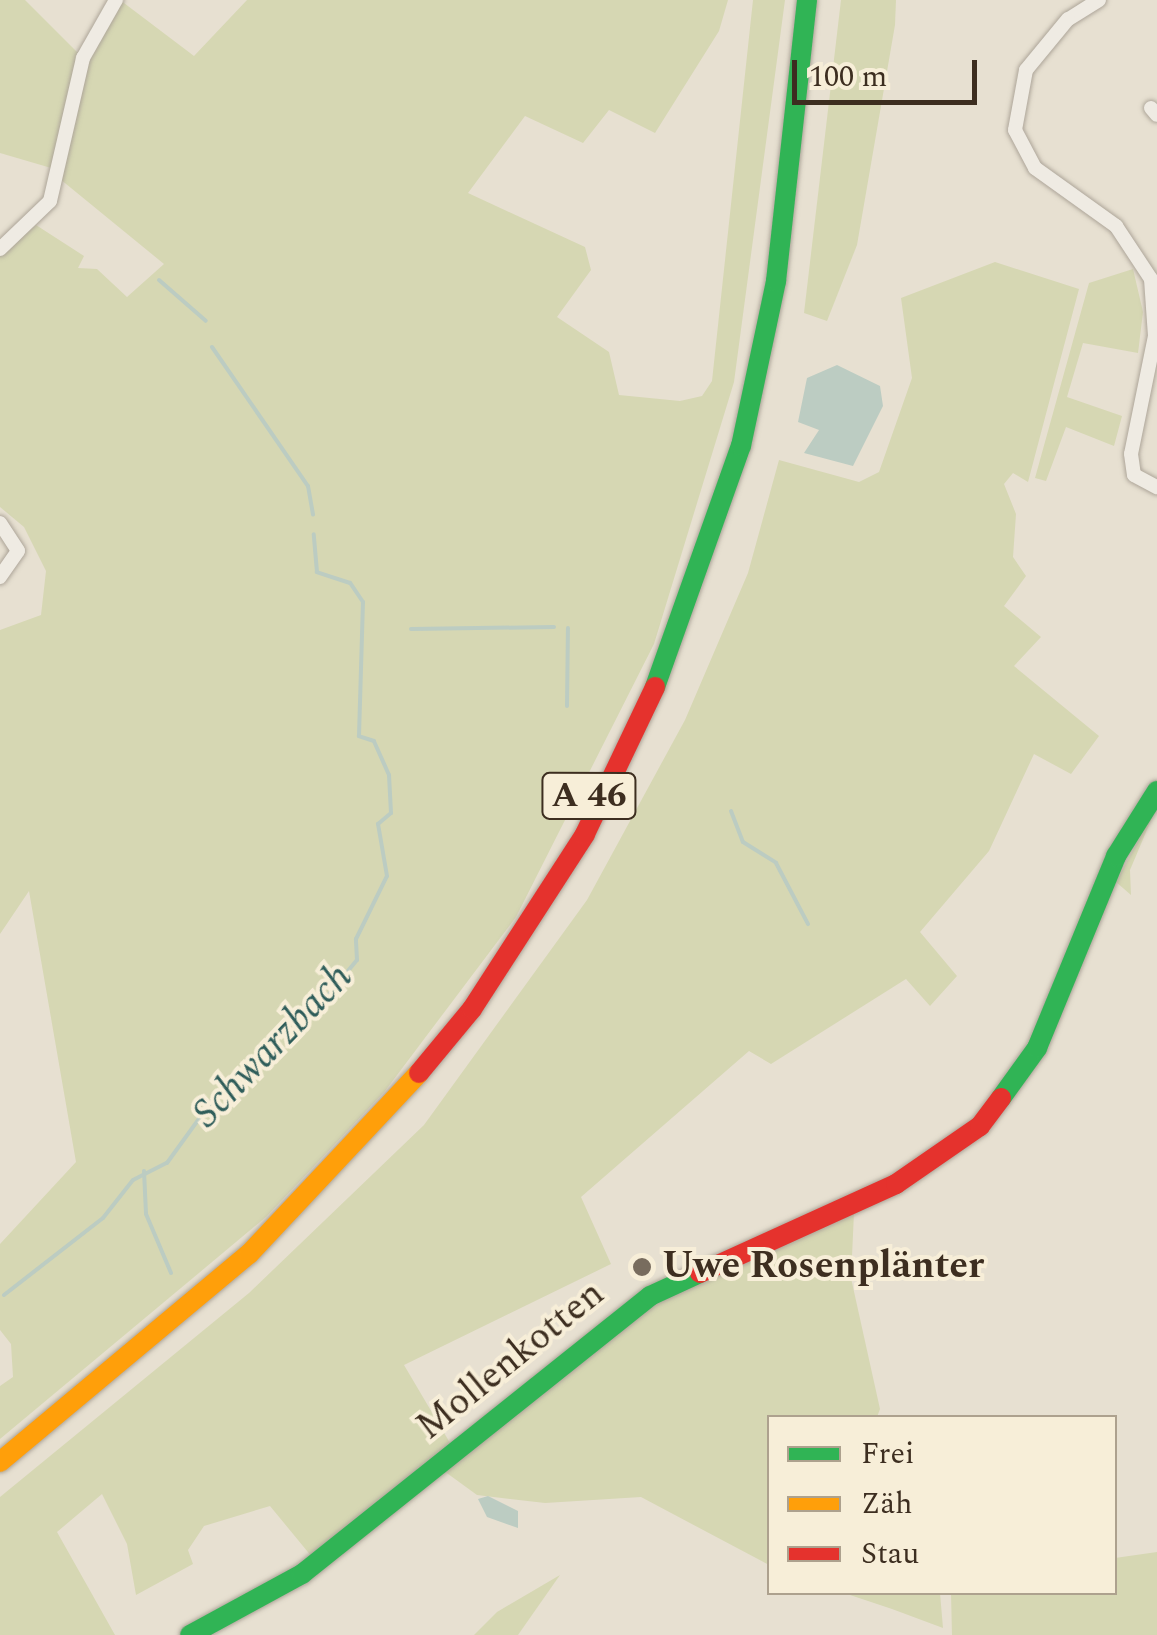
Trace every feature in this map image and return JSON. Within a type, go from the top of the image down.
[{"type":"main road","name":"A 46","points":[[0,1447],[213,1271],[334,1156],[446,1024],[575,824],[662,640],[727,444],[765,241],[790,0]]},
{"type":"main road","name":"A 46","points":[[0,1462],[250,1254],[354,1152],[472,1008],[585,834],[668,664],[742,446],[776,280],[807,0]]},
{"type":"main road","name":"Mollenkotten","points":[[190,1635],[316,1563],[650,1296],[896,1184],[980,1126],[1037,1048],[1116,856],[1157,790]]},
{"type":"street","points":[[0,249],[50,201],[83,58],[116,0]]},
{"type":"street","points":[[1099,0],[1068,19],[1026,70],[1014,130],[1035,168],[1116,226],[1151,280],[1155,336],[1131,454],[1134,475],[1157,486]]},
{"type":"street","points":[[0,522],[18,551],[0,577]]},
{"type":"green space","points":[[0,0],[25,0],[81,56],[58,170],[0,153]]},
{"type":"green space","points":[[120,0],[194,56],[247,0],[728,0],[719,31],[655,133],[609,110],[583,143],[525,116],[468,193],[585,247],[591,270],[557,317],[609,352],[619,395],[680,401],[702,396],[712,381],[753,0],[785,0],[734,382],[654,644],[516,917],[385,1091],[266,1217],[0,1439],[0,1386],[13,1377],[11,1344],[0,1330],[0,1244],[76,1162],[29,891],[0,934],[0,630],[41,615],[46,571],[24,527],[0,507],[0,256],[36,225],[84,256],[78,268],[97,269],[127,297],[164,264],[60,179],[87,54]]},
{"type":"green space","points":[[841,0],[896,0],[895,25],[857,245],[827,321],[804,313]]},
{"type":"green space","points":[[995,262],[1079,289],[1028,482],[1013,473],[1004,484],[1016,514],[1013,557],[1026,576],[1004,606],[1041,637],[1014,666],[1099,736],[1071,774],[1034,754],[989,851],[920,932],[957,976],[930,1006],[906,979],[771,1064],[749,1051],[581,1197],[611,1264],[404,1365],[453,1448],[312,1557],[270,1506],[204,1526],[188,1550],[193,1564],[136,1595],[127,1544],[102,1494],[57,1532],[115,1635],[0,1635],[0,1497],[249,1293],[424,1125],[587,900],[685,720],[748,573],[779,460],[859,482],[879,472],[912,378],[901,298]]},
{"type":"green space","points":[[1133,269],[1143,312],[1138,353],[1083,343],[1067,397],[1122,416],[1114,446],[1066,427],[1046,481],[1035,478],[1089,283]]},
{"type":"green space","points":[[1157,806],[1130,870],[1131,895],[1116,882]]},
{"type":"green space","points":[[854,1213],[851,1278],[880,1409],[878,1415],[767,1415],[767,1564],[641,1497],[545,1503],[477,1495],[444,1471],[661,1297]]},
{"type":"green space","points":[[1157,1552],[1157,1635],[952,1635],[951,1595],[1117,1595],[1117,1558]]},
{"type":"green space","points":[[560,1575],[518,1635],[474,1635],[497,1612]]},
{"type":"green space","points":[[850,1595],[940,1595],[943,1628]]},
{"type":"shaded area","points":[[837,365],[880,386],[883,406],[853,466],[804,453],[819,430],[798,422],[807,378]]},
{"type":"shaded area","points":[[488,1496],[518,1511],[518,1528],[487,1517],[478,1499]]},
{"type":"waterway","name":"Schwarzbach","points":[[159,280],[206,321]]},
{"type":"waterway","name":"Schwarzbach","points":[[212,347],[308,486],[313,515]]},
{"type":"waterway","name":"Schwarzbach","points":[[4,1295],[103,1218],[133,1180],[167,1163],[214,1098],[277,1034],[298,1032],[357,960],[356,939],[387,876],[378,824],[391,813],[389,775],[374,741],[359,736],[363,602],[350,583],[317,572],[314,534]]},
{"type":"waterway","points":[[411,629],[554,627]]},
{"type":"waterway","points":[[567,706],[568,628]]},
{"type":"waterway","points":[[731,811],[743,842],[776,863],[808,924]]},
{"type":"waterway","points":[[144,1171],[146,1214],[171,1273]]},
{"type":"traffic: fast","points":[[655,687],[741,446],[776,281],[807,0]]},
{"type":"traffic: fast","points":[[1001,1098],[1037,1048],[1116,856],[1157,791]]},
{"type":"traffic: fast","points":[[190,1635],[302,1574],[650,1296],[700,1273]]},
{"type":"traffic: slow","points":[[0,1462],[249,1254],[419,1073]]},
{"type":"traffic: jam","points":[[419,1073],[472,1009],[585,834],[655,687]]},
{"type":"traffic: jam","points":[[700,1273],[896,1184],[980,1126],[1001,1098]]},
{"type":"place","name":"Uwe Rosenplänter","points":[[642,1267]]}]
